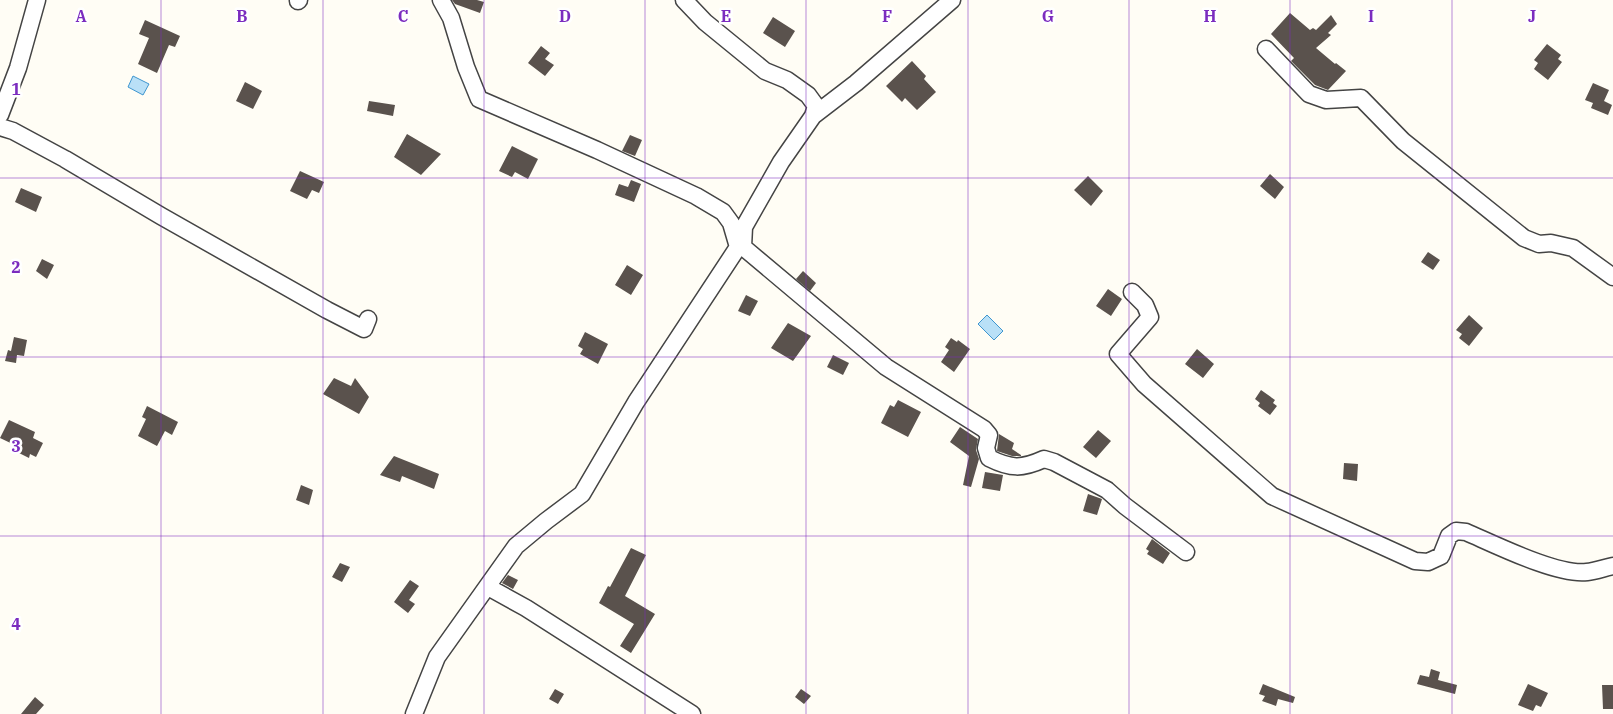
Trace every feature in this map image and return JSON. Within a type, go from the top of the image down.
[{"type":"street","points":[[0,115],[18,68],[37,0]]},
{"type":"street","points":[[442,0],[451,18],[466,68],[479,99],[598,150],[696,196],[723,212],[741,247],[886,367],[984,429],[989,435],[986,448],[989,458],[1010,467],[1029,466],[1044,459],[1054,462],[1107,490],[1186,552]]},
{"type":"street","points":[[414,714],[437,657],[516,546],[582,494],[636,402],[741,247],[744,226],[781,162],[812,116],[816,106],[808,95],[787,80],[765,71],[705,22],[684,0]]},
{"type":"street","points":[[812,116],[856,83],[952,0]]},
{"type":"street","points":[[1266,49],[1309,94],[1326,100],[1361,98],[1403,141],[1524,238],[1539,244],[1550,242],[1573,248],[1613,277]]},
{"type":"street","points":[[0,126],[65,159],[153,212],[327,310],[364,329],[368,319]]},
{"type":"street","points":[[1132,292],[1145,305],[1150,317],[1118,354],[1144,384],[1272,496],[1415,561],[1428,562],[1441,556],[1449,536],[1456,531],[1466,532],[1547,565],[1574,572],[1586,572],[1613,566]]},
{"type":"street","points":[[488,587],[526,608],[692,714]]},
{"type":"water","points":[[133,76],[149,84],[143,95],[128,87]]},
{"type":"water","points":[[987,315],[1003,331],[994,340],[978,324]]},
{"type":"building","points":[[452,0],[477,0],[484,2],[480,13],[455,4]]},
{"type":"building","points":[[1290,13],[1310,30],[1313,28],[1316,30],[1331,15],[1337,24],[1328,33],[1331,35],[1316,48],[1346,71],[1328,90],[1315,85],[1291,61],[1294,58],[1271,34]]},
{"type":"building","points":[[773,17],[795,31],[785,47],[763,33]]},
{"type":"building","points":[[145,20],[180,36],[175,47],[169,45],[157,73],[138,64],[149,38],[139,34]]},
{"type":"building","points":[[1547,44],[1561,55],[1558,59],[1562,62],[1548,80],[1534,69],[1538,63],[1534,60]]},
{"type":"building","points":[[541,46],[550,53],[545,59],[554,65],[545,76],[528,63]]},
{"type":"building","points":[[912,61],[926,76],[924,79],[936,92],[917,110],[905,98],[902,102],[886,86]]},
{"type":"building","points":[[245,82],[262,91],[253,109],[236,101]]},
{"type":"building","points":[[1593,83],[1609,90],[1604,101],[1612,105],[1608,115],[1591,108],[1593,103],[1585,100]]},
{"type":"building","points":[[369,101],[395,105],[393,116],[367,111]]},
{"type":"building","points":[[407,134],[441,154],[421,175],[394,157]]},
{"type":"building","points":[[630,135],[642,140],[635,156],[622,151]]},
{"type":"building","points":[[512,146],[538,159],[528,179],[515,172],[512,177],[499,171]]},
{"type":"building","points":[[300,171],[324,182],[319,193],[312,190],[307,199],[290,191]]},
{"type":"building","points":[[1270,174],[1284,187],[1275,199],[1260,186]]},
{"type":"building","points":[[1088,176],[1103,191],[1091,206],[1074,190]]},
{"type":"building","points":[[631,180],[641,184],[634,202],[615,195],[619,184],[628,187]]},
{"type":"building","points":[[21,188],[42,197],[36,212],[15,202]]},
{"type":"building","points":[[1428,252],[1440,260],[1433,270],[1421,262]]},
{"type":"building","points":[[42,259],[54,265],[47,279],[36,271]]},
{"type":"building","points":[[627,265],[643,275],[631,295],[615,285]]},
{"type":"building","points":[[803,271],[816,283],[810,291],[796,279]]},
{"type":"building","points":[[1108,289],[1122,299],[1111,316],[1096,306]]},
{"type":"building","points":[[746,295],[758,301],[750,316],[738,311]]},
{"type":"building","points":[[1469,315],[1483,328],[1469,346],[1459,338],[1462,334],[1456,330]]},
{"type":"building","points":[[788,323],[811,336],[793,361],[771,348]]},
{"type":"building","points":[[585,332],[608,344],[598,364],[580,354],[583,349],[578,346]]},
{"type":"building","points":[[14,337],[27,340],[24,356],[17,355],[16,363],[5,361],[8,350],[11,351]]},
{"type":"building","points":[[951,338],[957,342],[958,340],[970,349],[954,372],[941,362],[949,350],[945,347]]},
{"type":"building","points":[[1197,349],[1214,364],[1203,378],[1185,364]]},
{"type":"building","points":[[833,355],[849,363],[843,375],[827,367]]},
{"type":"building","points":[[334,378],[351,386],[355,378],[369,397],[359,414],[323,394]]},
{"type":"building","points":[[1261,390],[1275,400],[1273,403],[1277,406],[1270,415],[1258,406],[1260,403],[1255,399]]},
{"type":"building","points":[[898,400],[921,412],[908,437],[881,423],[890,405],[894,407]]},
{"type":"building","points":[[147,406],[178,422],[172,435],[165,431],[157,446],[138,436],[146,419],[142,417]]},
{"type":"building","points":[[9,420],[35,432],[33,438],[43,443],[36,457],[30,454],[29,458],[19,453],[21,448],[0,438]]},
{"type":"building","points":[[960,427],[978,439],[976,450],[979,459],[971,487],[963,485],[969,456],[950,442]]},
{"type":"building","points":[[1098,430],[1111,441],[1096,458],[1083,447]]},
{"type":"building","points":[[999,434],[1014,443],[1012,449],[1021,456],[1012,456],[997,451]]},
{"type":"building","points":[[394,456],[439,474],[434,489],[402,476],[400,482],[380,475]]},
{"type":"building","points":[[1344,463],[1358,464],[1357,481],[1343,479]]},
{"type":"building","points":[[985,472],[1003,475],[1000,491],[982,488]]},
{"type":"building","points":[[301,485],[313,490],[309,505],[296,500]]},
{"type":"building","points":[[1088,494],[1102,499],[1097,515],[1083,511]]},
{"type":"building","points":[[1152,539],[1170,553],[1163,564],[1147,554],[1149,551],[1146,549]]},
{"type":"building","points":[[631,548],[646,555],[625,596],[655,614],[631,653],[620,646],[634,624],[599,603]]},
{"type":"building","points":[[340,563],[350,567],[342,582],[332,577]]},
{"type":"building","points":[[508,575],[518,580],[513,589],[502,583]]},
{"type":"building","points":[[410,580],[419,586],[409,600],[415,604],[408,613],[394,602]]},
{"type":"building","points":[[1431,669],[1440,672],[1438,680],[1457,685],[1455,694],[1417,684],[1420,675],[1429,677]]},
{"type":"building","points":[[1263,684],[1295,697],[1293,703],[1278,699],[1276,706],[1262,701],[1265,696],[1259,694]]},
{"type":"building","points":[[1528,684],[1548,693],[1541,707],[1536,705],[1533,711],[1518,705]]},
{"type":"building","points":[[1602,685],[1613,685],[1613,709],[1603,709]]},
{"type":"building","points":[[555,689],[564,694],[558,704],[549,699]]},
{"type":"building","points":[[801,689],[811,696],[804,704],[795,697]]},
{"type":"building","points":[[35,697],[44,705],[36,714],[21,714]]}]
